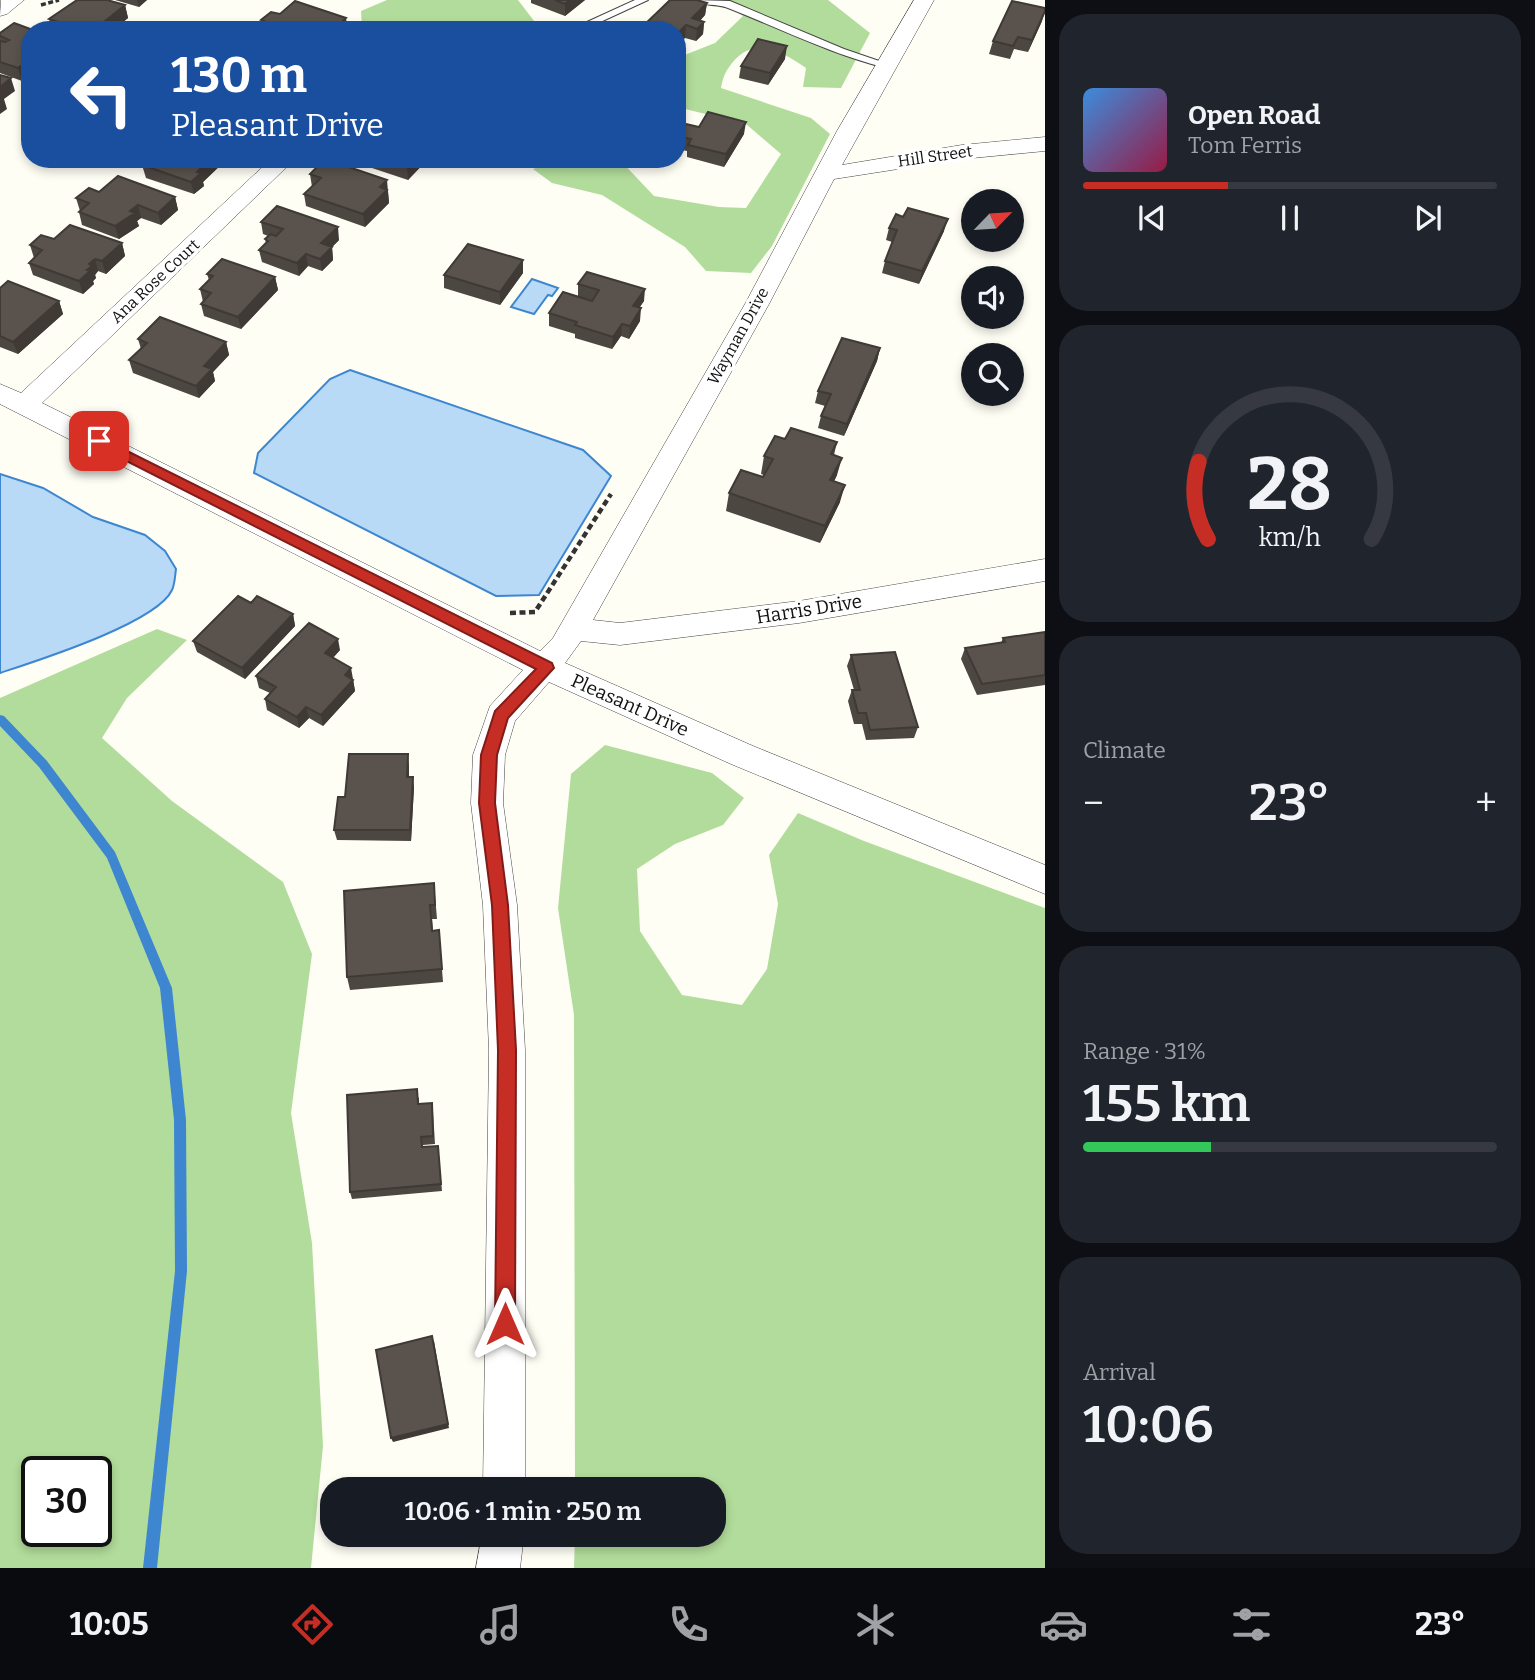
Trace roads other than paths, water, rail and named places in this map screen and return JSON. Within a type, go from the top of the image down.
[{"type":"street","points":[[0,10],[14,0]]},
{"type":"street","name":"Wayman Drive","points":[[503,1477],[507,1050],[500,905],[487,803],[489,755],[501,715],[547,668],[572,629],[695,415],[825,174],[924,0]]},
{"type":"street","name":"Hill Street","points":[[825,174],[962,152],[1045,144]]},
{"type":"street","name":"Ana Rose Court","points":[[13,398],[274,168]]},
{"type":"street","name":"Pleasant Drive","points":[[13,398],[547,668],[742,755],[1045,880]]},
{"type":"street","name":"Harris Drive","points":[[572,629],[620,635],[786,614],[1045,570]]},
{"type":"street","points":[[498,1568],[501,1547]]},
{"type":"lane","points":[[594,21],[643,0]]},
{"type":"lane","points":[[698,0],[726,3],[840,51],[886,65]]},
{"type":"water","points":[[532,279],[558,288],[552,296],[548,295],[534,314],[511,307]]},
{"type":"water","points":[[350,370],[583,450],[611,476],[539,595],[496,596],[254,473],[258,453],[330,379]]},
{"type":"water","points":[[0,474],[43,488],[93,517],[145,535],[165,551],[176,569],[172,590],[162,603],[120,628],[0,673]]},
{"type":"waterway","points":[[0,719],[43,764],[111,855],[166,988],[180,1120],[181,1271],[150,1568]]}]
